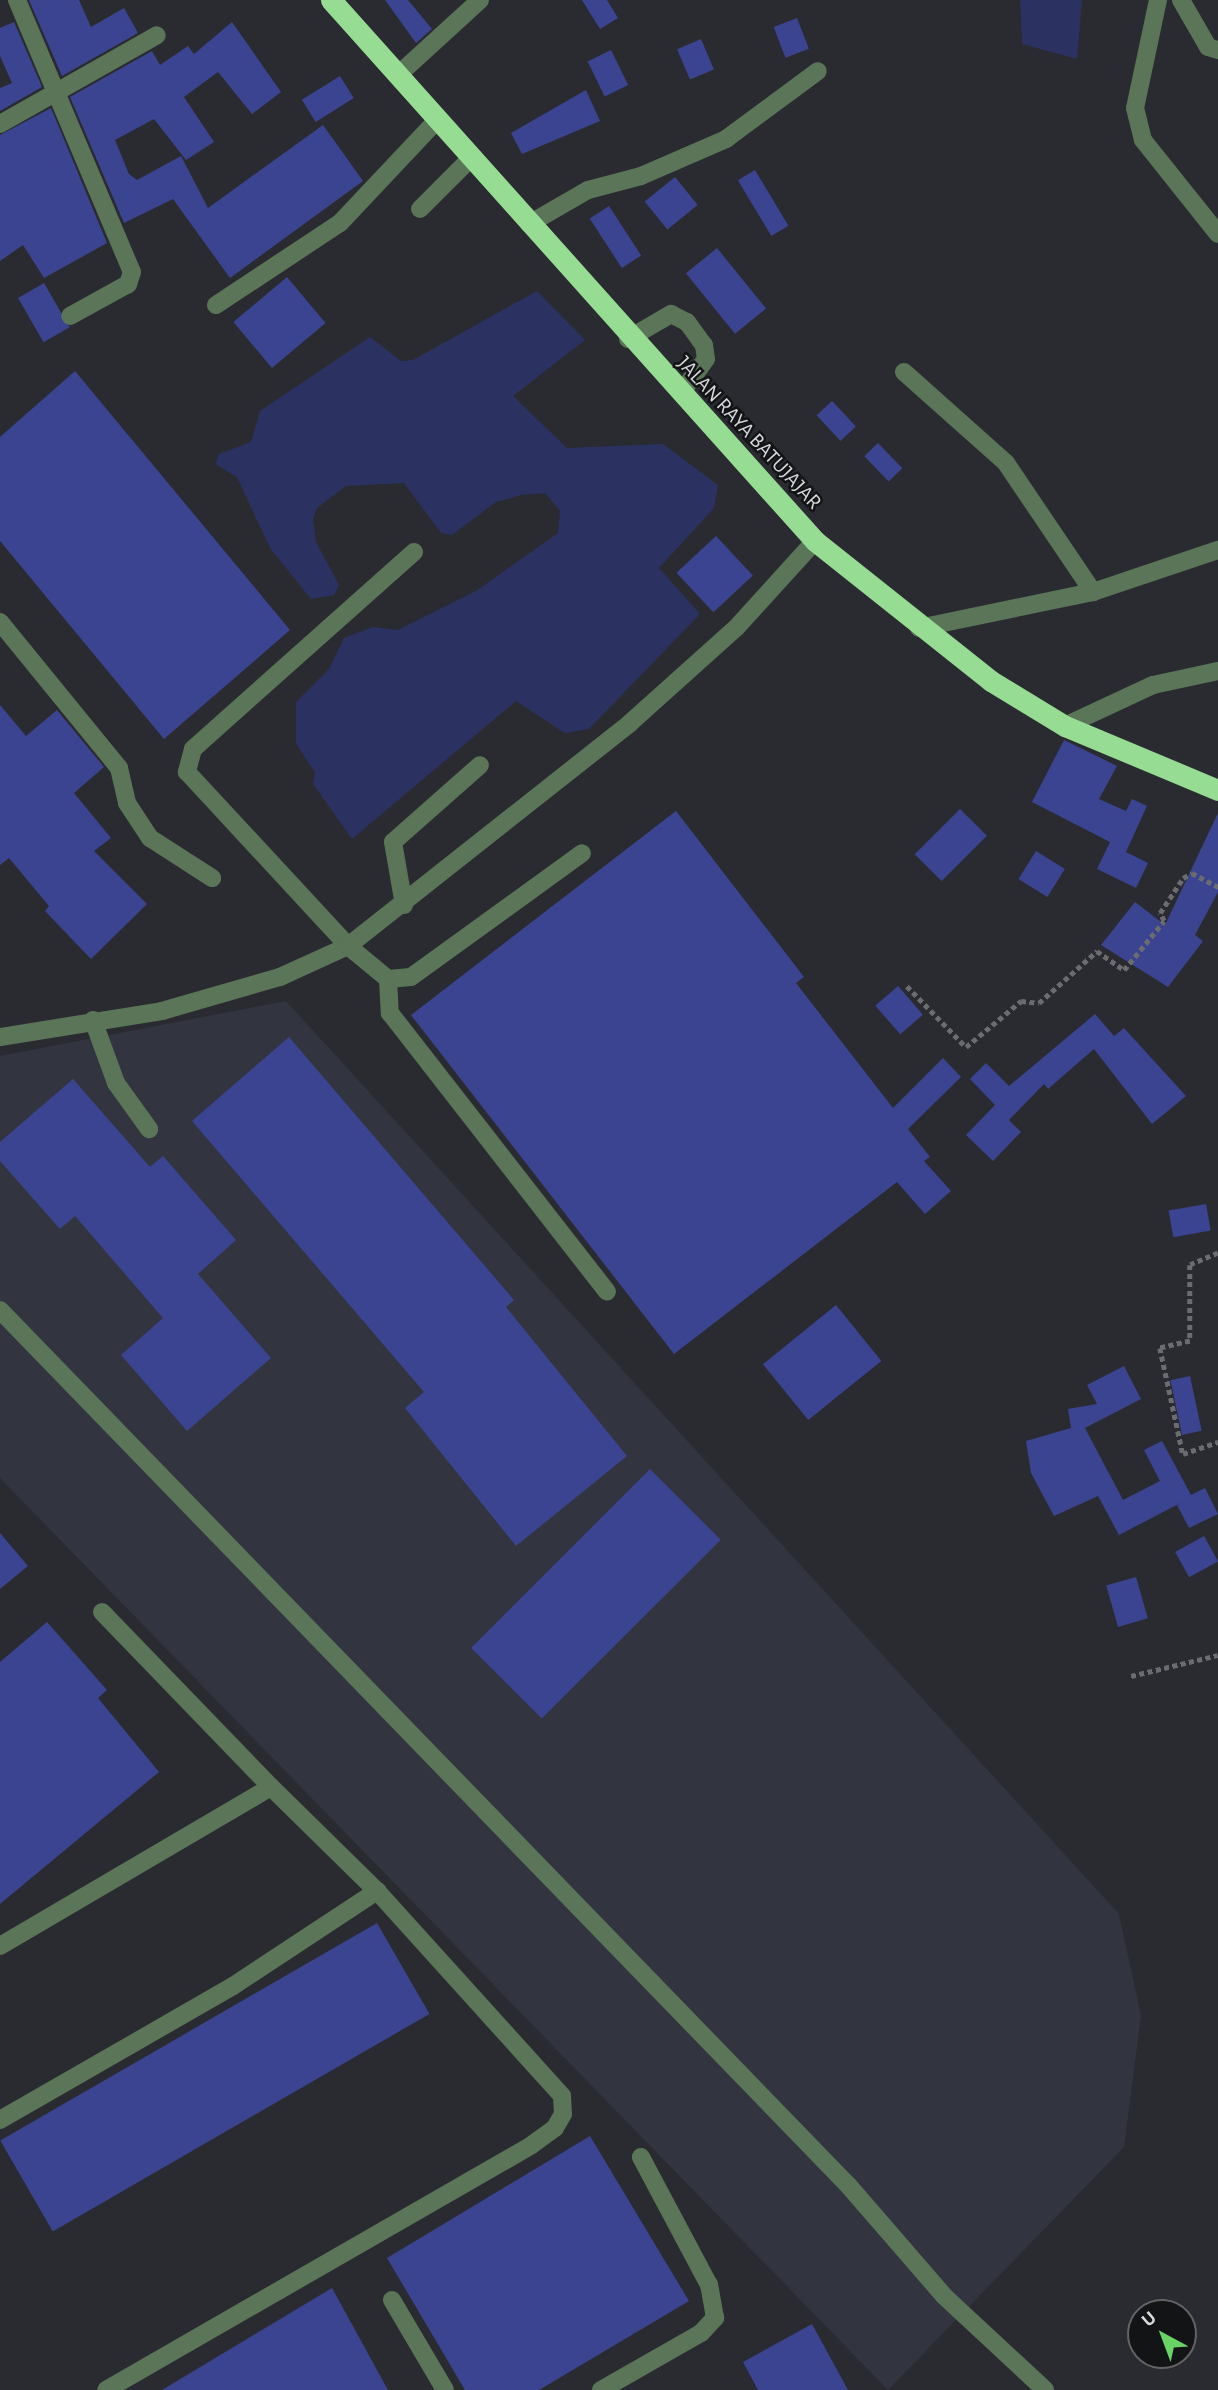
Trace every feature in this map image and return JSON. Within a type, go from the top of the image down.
[{"type":"highway","name":"JALAN RAYA BATUJAJAR","points":[[331,0],[472,157],[628,339],[681,393],[815,541],[919,628],[1065,726],[1218,790]]},
{"type":"street","points":[[18,0],[132,272],[128,284],[70,316]]},
{"type":"street","points":[[398,75],[480,0]]},
{"type":"street","points":[[1158,0],[1135,108],[1143,140],[1218,234]]},
{"type":"street","points":[[1181,0],[1208,47],[1218,50]]},
{"type":"street","points":[[0,124],[157,35]]},
{"type":"street","points":[[529,224],[589,190],[641,176],[726,139],[818,71]]},
{"type":"street","points":[[216,305],[340,223],[437,120]]},
{"type":"street","points":[[420,209],[472,157]]},
{"type":"street","points":[[628,339],[671,314],[687,323],[704,345],[706,359],[681,393]]},
{"type":"street","points":[[904,372],[1006,463],[1093,592]]},
{"type":"street","points":[[0,1037],[162,1011],[280,976],[348,946],[404,905],[630,723],[736,628],[815,541]]},
{"type":"street","points":[[919,628],[1093,592],[1218,550]]},
{"type":"street","points":[[414,552],[187,759],[187,772],[348,946],[388,979],[411,977],[582,853]]},
{"type":"street","points":[[0,622],[118,768],[127,803],[150,838],[212,878]]},
{"type":"street","points":[[1065,726],[1153,684],[1218,671]]},
{"type":"street","points":[[404,905],[393,842],[480,765]]},
{"type":"street","points":[[388,979],[390,1013],[607,1292]]},
{"type":"street","points":[[93,1020],[116,1083],[149,1129]]},
{"type":"street","points":[[0,1310],[848,2185],[944,2296],[1045,2390]]},
{"type":"street","points":[[102,1612],[271,1787],[377,1891],[562,2096],[563,2114],[532,2145],[106,2390]]},
{"type":"street","points":[[0,1946],[271,1787]]},
{"type":"street","points":[[0,2120],[233,1986],[377,1891]]},
{"type":"street","points":[[601,2390],[701,2333],[715,2318],[709,2285],[641,2157]]},
{"type":"street","points":[[392,2300],[445,2390]]},
{"type":"path","points":[[907,986],[967,1047],[1021,1001],[1039,1003],[1097,951],[1124,970],[1164,921],[1160,913],[1183,878],[1192,873],[1218,887]]},
{"type":"path","points":[[1218,1253],[1190,1265],[1190,1341],[1160,1348],[1183,1454],[1218,1442]]},
{"type":"path","points":[[1131,1676],[1218,1655]]},
{"type":"shaded area","points":[[1020,0],[1082,0],[1077,59],[1022,44]]},
{"type":"shaded area","points":[[537,291],[585,340],[513,396],[567,448],[663,444],[718,485],[714,508],[659,568],[700,614],[589,729],[565,733],[516,701],[352,839],[313,784],[315,773],[296,743],[296,702],[329,669],[344,638],[373,627],[398,630],[476,591],[558,533],[560,511],[545,493],[521,495],[496,502],[452,535],[441,533],[404,483],[346,486],[317,508],[313,519],[316,542],[339,585],[334,595],[311,599],[270,548],[237,477],[215,464],[219,454],[251,442],[260,411],[370,337],[401,361],[413,360]]},
{"type":"shaded area","points":[[286,1001],[1119,1914],[1141,2016],[1124,2147],[888,2390],[0,1478],[0,1056]]},
{"type":"building","points":[[29,0],[79,0],[91,27],[124,8],[138,33],[62,76]]},
{"type":"building","points":[[385,0],[408,0],[432,29],[416,43]]},
{"type":"building","points":[[582,0],[607,0],[618,18],[600,29]]},
{"type":"building","points":[[797,18],[809,49],[785,58],[774,27]]},
{"type":"building","points":[[14,22],[42,87],[0,111],[0,88],[12,83],[0,56],[0,28]]},
{"type":"building","points":[[232,22],[281,92],[252,114],[218,72],[184,97],[214,142],[186,160],[154,119],[115,140],[129,174],[137,180],[181,156],[208,208],[323,125],[363,181],[230,278],[173,199],[124,223],[70,97],[152,51],[160,65],[188,46],[194,54]]},
{"type":"building","points":[[701,39],[714,69],[690,80],[677,49]]},
{"type":"building","points":[[611,50],[628,85],[605,96],[588,61]]},
{"type":"building","points":[[340,76],[354,98],[316,122],[302,100]]},
{"type":"building","points":[[586,90],[600,121],[522,154],[511,133]]},
{"type":"building","points":[[51,108],[107,243],[44,278],[23,245],[0,261],[0,135]]},
{"type":"building","points":[[755,170],[788,226],[771,236],[738,180]]},
{"type":"building","points":[[675,177],[698,205],[667,230],[645,202]]},
{"type":"building","points":[[609,206],[641,255],[622,268],[590,219]]},
{"type":"building","points":[[717,248],[766,309],[735,334],[686,273]]},
{"type":"building","points":[[287,277],[326,323],[272,368],[233,322]]},
{"type":"building","points":[[44,283],[70,327],[44,342],[18,298]]},
{"type":"building","points":[[75,371],[290,630],[164,739],[0,541],[0,437]]},
{"type":"building","points":[[832,401],[856,427],[841,441],[817,415]]},
{"type":"building","points":[[878,443],[902,468],[889,481],[864,456]]},
{"type":"building","points":[[716,536],[753,575],[713,612],[677,573]]},
{"type":"building","points":[[0,705],[26,736],[57,710],[104,767],[74,793],[111,838],[94,851],[147,904],[91,959],[45,911],[49,906],[9,858],[0,865]]},
{"type":"building","points":[[1064,740],[1117,766],[1099,799],[1126,811],[1132,799],[1147,806],[1126,852],[1148,863],[1136,888],[1097,869],[1110,842],[1032,802]]},
{"type":"building","points":[[960,809],[987,836],[942,881],[915,854]]},
{"type":"building","points":[[676,811],[804,977],[796,983],[893,1108],[943,1058],[961,1077],[908,1129],[930,1157],[924,1161],[951,1191],[925,1214],[897,1182],[674,1354],[411,1015]]},
{"type":"building","points":[[1218,813],[1218,892],[1195,935],[1203,941],[1168,987],[1101,945],[1135,902],[1165,925]]},
{"type":"building","points":[[1036,851],[1065,869],[1047,897],[1019,879]]},
{"type":"building","points":[[898,986],[923,1015],[900,1034],[875,1006]]},
{"type":"building","points":[[1095,1014],[1114,1036],[1124,1028],[1186,1096],[1152,1124],[1094,1049],[1048,1089],[1044,1084],[1009,1120],[1021,1132],[993,1161],[966,1135],[995,1105],[970,1079],[986,1063],[1009,1086]]},
{"type":"building","points":[[289,1037],[514,1300],[506,1307],[627,1456],[516,1546],[405,1408],[424,1392],[192,1121]]},
{"type":"building","points":[[73,1079],[150,1167],[163,1156],[236,1240],[198,1274],[271,1358],[187,1431],[121,1355],[163,1318],[75,1216],[60,1229],[0,1161],[0,1142]]},
{"type":"building","points":[[1206,1204],[1211,1231],[1173,1237],[1169,1211]]},
{"type":"building","points":[[836,1305],[881,1361],[808,1420],[763,1364]]},
{"type":"building","points":[[1124,1366],[1141,1399],[1085,1428],[1123,1500],[1160,1481],[1144,1450],[1162,1441],[1191,1495],[1205,1488],[1218,1514],[1189,1528],[1177,1505],[1190,1498],[1119,1535],[1098,1496],[1054,1516],[1031,1473],[1026,1441],[1071,1428],[1068,1409],[1097,1404],[1087,1385]]},
{"type":"building","points":[[1190,1376],[1202,1431],[1182,1435],[1170,1380]]},
{"type":"building","points":[[650,1469],[721,1540],[542,1719],[471,1648]]},
{"type":"building","points":[[0,1533],[28,1566],[0,1589]]},
{"type":"building","points":[[1204,1536],[1218,1561],[1189,1577],[1175,1552]]},
{"type":"building","points":[[1136,1577],[1148,1618],[1118,1627],[1106,1586]]},
{"type":"building","points":[[47,1622],[107,1690],[98,1698],[159,1772],[0,1904],[0,1662]]},
{"type":"building","points":[[377,1923],[430,2014],[53,2231],[0,2140]]},
{"type":"building","points":[[590,2136],[689,2301],[539,2390],[465,2390],[387,2258]]},
{"type":"building","points":[[332,2288],[388,2390],[162,2390]]},
{"type":"building","points":[[812,2324],[848,2390],[758,2390],[743,2362]]}]
